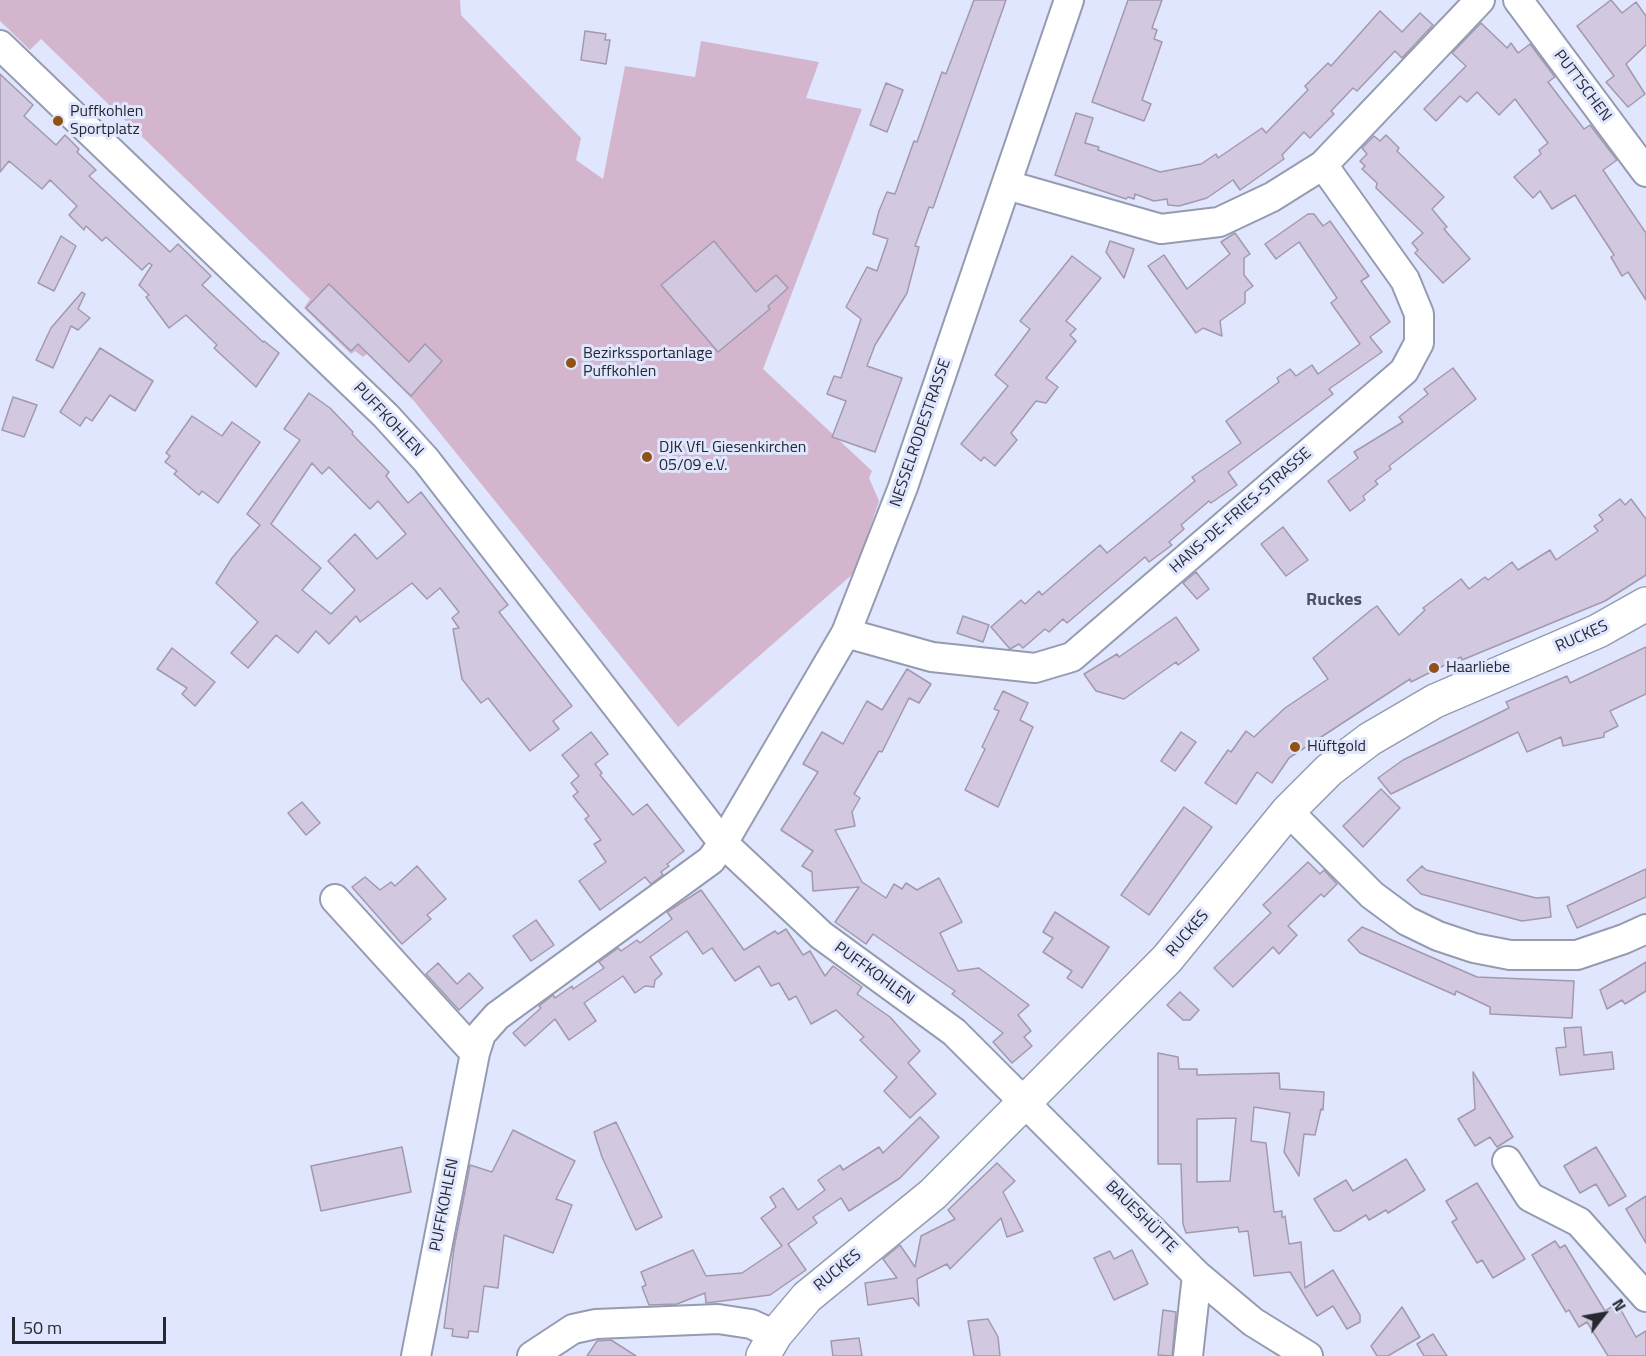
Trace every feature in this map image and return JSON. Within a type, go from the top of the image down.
[{"type":"main road","name":"RUCKES","points":[[769,1345],[807,1297],[933,1194],[1167,959],[1288,811],[1329,770],[1402,719],[1435,701],[1598,631],[1646,604]]},
{"type":"street","name":"NESSELRODESTRASSE","points":[[723,843],[846,633],[903,488],[1070,0]]},
{"type":"street","points":[[1007,185],[1161,229],[1219,222],[1272,196],[1323,165],[1480,0]]},
{"type":"street","name":"PUTTSCHEN","points":[[1533,7],[1646,172]]},
{"type":"street","name":"PUFFKOHLEN","points":[[0,45],[386,416],[433,469],[723,843],[821,935],[954,1032],[1025,1103]]},
{"type":"street","name":"HANS-DE-FRIES-STRASSE","points":[[846,633],[932,657],[1035,668],[1072,657],[1404,371],[1419,343],[1419,314],[1405,280],[1323,165]]},
{"type":"street","points":[[1288,811],[1372,895],[1407,921],[1438,936],[1474,948],[1510,955],[1577,955],[1646,929]]},
{"type":"street","name":"PUFFKOHLEN","points":[[416,1356],[475,1053],[482,1034],[497,1016],[711,860],[723,843]]},
{"type":"street","points":[[335,899],[475,1053]]},
{"type":"street","name":"BAUESHÜTTE","points":[[1025,1103],[1197,1275],[1252,1322],[1308,1356]]},
{"type":"street","points":[[1507,1161],[1530,1197],[1579,1222],[1646,1297]]},
{"type":"street","points":[[1188,1356],[1197,1275]]},
{"type":"street","name":"RUCKES","points":[[532,1356],[573,1329],[596,1324],[718,1319],[751,1324],[769,1345]]},
{"type":"shaded area","name":"Bezirkssportanlage Puffkohlen","points":[[0,0],[460,0],[461,15],[581,138],[576,160],[603,179],[625,66],[695,77],[701,41],[819,62],[806,98],[862,109],[763,369],[872,471],[869,478],[879,501],[855,572],[678,727],[414,401],[367,354],[363,357],[355,351],[351,354],[304,308],[310,299],[41,39],[30,50],[0,21]]},
{"type":"building","points":[[974,0],[1006,0],[933,208],[929,207],[915,246],[919,247],[907,293],[875,345],[867,366],[902,378],[875,452],[832,437],[846,401],[827,394],[834,376],[841,378],[861,319],[846,307],[867,267],[877,271],[888,239],[873,234],[879,211],[887,192],[895,194],[914,141],[917,142],[942,72],[946,74]]},
{"type":"building","points":[[1128,0],[1162,0],[1152,28],[1157,30],[1154,39],[1162,42],[1142,100],[1151,104],[1144,121],[1092,102]]},
{"type":"building","points":[[1611,0],[1622,13],[1636,2],[1646,16],[1646,45],[1626,64],[1645,94],[1628,107],[1606,82],[1614,76],[1577,26]]},
{"type":"building","points":[[1380,11],[1402,32],[1420,13],[1433,25],[1402,58],[1395,51],[1357,91],[1353,88],[1331,111],[1334,114],[1310,138],[1304,132],[1282,155],[1284,159],[1240,190],[1233,180],[1207,198],[1179,206],[1168,205],[1167,199],[1154,201],[1135,194],[1134,199],[1128,197],[1126,199],[1055,175],[1076,113],[1093,118],[1085,143],[1099,147],[1098,150],[1160,172],[1201,164],[1216,154],[1218,158],[1262,128],[1266,133],[1308,90],[1305,86],[1328,63],[1331,66]]},
{"type":"building","points":[[1481,23],[1507,48],[1511,43],[1518,53],[1530,44],[1555,77],[1548,82],[1584,129],[1590,125],[1617,160],[1603,170],[1646,233],[1646,300],[1628,272],[1622,276],[1611,257],[1614,255],[1575,195],[1552,209],[1540,191],[1533,198],[1514,177],[1541,154],[1539,150],[1548,143],[1515,99],[1499,115],[1477,92],[1467,102],[1460,96],[1436,121],[1424,109],[1466,66],[1452,53]]},
{"type":"building","points":[[585,31],[606,34],[605,40],[610,40],[606,64],[581,60]]},
{"type":"building","points":[[0,74],[33,105],[24,116],[56,145],[65,135],[79,149],[77,152],[96,170],[89,176],[170,252],[178,244],[211,276],[202,285],[263,342],[279,353],[256,387],[214,348],[217,345],[186,315],[169,328],[146,297],[149,295],[139,285],[152,265],[149,263],[142,270],[106,237],[102,241],[86,226],[84,230],[69,215],[77,206],[50,180],[42,189],[9,161],[0,172]]},
{"type":"building","points":[[886,83],[903,90],[887,132],[870,125]]},
{"type":"building","points":[[1386,135],[1399,148],[1397,151],[1444,197],[1432,209],[1447,227],[1444,229],[1470,259],[1443,283],[1415,253],[1418,250],[1412,243],[1423,233],[1376,188],[1377,183],[1362,169],[1365,166],[1360,161],[1367,154],[1362,148],[1374,136],[1380,141]]},
{"type":"building","points":[[1308,214],[1314,214],[1323,226],[1330,221],[1369,276],[1361,281],[1390,322],[1370,337],[1382,352],[1329,389],[1333,394],[1228,472],[1237,485],[1211,503],[1209,501],[1181,525],[1184,529],[1169,542],[1172,545],[1149,562],[1145,557],[1067,623],[1063,619],[1049,632],[1045,629],[1023,648],[1019,644],[1010,649],[991,627],[1021,600],[1025,604],[1039,591],[1042,595],[1100,545],[1107,553],[1195,481],[1192,477],[1241,443],[1226,421],[1279,382],[1277,378],[1290,369],[1296,376],[1312,365],[1318,374],[1360,344],[1331,303],[1337,298],[1299,242],[1276,259],[1265,244]]},
{"type":"building","points":[[1235,233],[1250,254],[1244,258],[1244,275],[1253,286],[1245,292],[1245,303],[1220,321],[1222,336],[1203,328],[1196,333],[1148,266],[1164,255],[1187,289],[1230,254],[1221,242]]},
{"type":"building","points":[[61,236],[76,246],[54,291],[38,283]]},
{"type":"building","points":[[714,241],[756,292],[776,275],[788,288],[768,306],[770,309],[718,352],[661,285]]},
{"type":"building","points":[[1110,241],[1134,249],[1124,278],[1106,252]]},
{"type":"building","points":[[1072,256],[1101,278],[1066,321],[1076,329],[1070,335],[1076,341],[1046,378],[1058,387],[1046,403],[1036,401],[1011,433],[1017,440],[995,466],[984,457],[981,461],[961,444],[1008,386],[995,375],[1030,329],[1020,321]]},
{"type":"building","points":[[329,284],[409,362],[425,344],[442,361],[411,396],[358,344],[351,351],[306,308]]},
{"type":"building","points":[[82,292],[85,294],[78,309],[90,318],[78,330],[71,326],[53,368],[36,360],[51,328]]},
{"type":"building","points":[[100,348],[153,381],[135,411],[110,395],[92,421],[86,417],[80,426],[60,412]]},
{"type":"building","points":[[1453,368],[1476,399],[1389,466],[1391,469],[1375,481],[1378,484],[1363,496],[1365,500],[1350,511],[1328,481],[1358,458],[1354,452],[1403,422],[1399,417],[1428,394],[1424,389]]},
{"type":"building","points":[[309,393],[330,408],[389,472],[386,476],[408,503],[421,492],[508,605],[499,612],[572,706],[553,721],[559,729],[530,751],[488,698],[481,703],[462,679],[453,629],[459,628],[452,618],[459,612],[440,588],[427,599],[412,583],[360,622],[356,616],[329,644],[316,631],[298,653],[276,635],[248,668],[231,653],[258,622],[216,583],[232,558],[260,525],[247,514],[300,440],[284,429]],"holes":[[[312,463],[322,474],[329,467],[370,509],[378,501],[406,534],[377,559],[355,534],[328,561],[355,590],[331,614],[302,590],[321,568],[271,524]]]},
{"type":"building","points":[[13,397],[37,405],[24,437],[2,430]]},
{"type":"building","points":[[192,416],[222,436],[232,422],[260,442],[218,503],[202,491],[199,495],[174,474],[177,471],[165,462],[170,456],[166,453]]},
{"type":"building","points":[[1620,499],[1625,505],[1631,499],[1646,519],[1646,575],[1605,601],[1462,660],[1461,657],[1411,682],[1410,679],[1289,758],[1272,783],[1257,772],[1236,804],[1205,783],[1228,750],[1231,752],[1246,731],[1254,737],[1285,708],[1328,679],[1313,658],[1371,610],[1377,606],[1399,635],[1425,610],[1423,608],[1461,579],[1469,589],[1485,577],[1488,580],[1512,562],[1518,570],[1550,550],[1556,560],[1598,531],[1594,526],[1603,520],[1599,515]]},
{"type":"building","points":[[1283,527],[1308,560],[1286,576],[1261,544]]},
{"type":"building","points":[[1196,572],[1209,589],[1197,599],[1183,583]]},
{"type":"building","points":[[963,616],[989,625],[983,642],[957,633]]},
{"type":"building","points":[[1176,617],[1199,650],[1178,665],[1176,662],[1124,699],[1096,691],[1084,674],[1117,654],[1119,657]]},
{"type":"building","points":[[1646,647],[1646,694],[1610,711],[1618,726],[1604,733],[1604,737],[1563,746],[1561,737],[1527,752],[1518,732],[1391,794],[1378,778],[1403,760],[1509,708],[1506,702],[1567,676],[1570,683]]},
{"type":"building","points":[[172,648],[215,682],[195,706],[182,694],[187,688],[157,669]]},
{"type":"building","points":[[907,669],[931,684],[919,703],[909,698],[882,752],[879,751],[854,794],[860,798],[852,812],[855,826],[835,830],[862,882],[886,898],[894,884],[902,889],[906,883],[917,890],[939,878],[962,922],[940,933],[958,971],[979,968],[1029,1005],[1018,1015],[1031,1031],[1024,1037],[1032,1046],[1012,1063],[993,1042],[1003,1033],[952,994],[955,991],[873,934],[866,944],[835,922],[859,887],[813,891],[812,872],[802,866],[813,851],[781,830],[818,772],[803,764],[822,732],[843,744],[867,701],[882,710]]},
{"type":"building","points":[[1003,691],[1028,703],[1020,720],[1033,727],[998,807],[965,790],[985,749],[982,747],[999,711],[994,709]]},
{"type":"building","points":[[591,732],[608,754],[595,764],[602,773],[600,775],[633,815],[647,804],[684,851],[667,864],[669,866],[661,872],[663,875],[651,884],[645,877],[600,910],[579,881],[606,862],[594,844],[601,840],[585,819],[589,816],[573,796],[578,792],[571,783],[579,776],[562,755]]},
{"type":"building","points":[[1181,732],[1196,742],[1175,771],[1161,761]]},
{"type":"building","points":[[1381,789],[1400,808],[1363,847],[1343,826]]},
{"type":"building","points":[[302,802],[320,823],[306,835],[288,813]]},
{"type":"building","points":[[1184,807],[1212,827],[1149,915],[1121,895]]},
{"type":"building","points":[[1308,862],[1320,874],[1324,870],[1337,884],[1324,897],[1321,894],[1288,926],[1297,935],[1279,954],[1273,947],[1233,987],[1214,968],[1271,913],[1263,905]]},
{"type":"building","points":[[417,866],[446,899],[427,915],[431,919],[402,944],[352,887],[365,877],[380,890],[391,882],[395,886]]},
{"type":"building","points":[[1422,866],[1426,870],[1536,898],[1549,897],[1551,917],[1522,921],[1421,894],[1407,880]]},
{"type":"building","points":[[1646,869],[1646,897],[1577,928],[1567,906]]},
{"type":"building","points":[[701,890],[744,950],[775,931],[778,934],[786,929],[803,955],[810,951],[825,976],[833,966],[862,987],[857,994],[890,1017],[920,1051],[908,1063],[936,1094],[910,1118],[884,1091],[897,1077],[860,1040],[864,1037],[836,1010],[811,1024],[796,996],[789,1000],[779,983],[771,986],[759,966],[735,981],[712,948],[703,954],[687,931],[650,957],[662,974],[655,980],[654,987],[645,986],[635,993],[623,976],[584,1003],[596,1021],[569,1040],[555,1019],[525,1046],[513,1033],[553,995],[555,998],[572,986],[573,989],[604,968],[599,962],[618,948],[621,951],[637,940],[640,943],[672,919],[667,912]]},
{"type":"building","points":[[1055,912],[1109,947],[1082,988],[1067,978],[1072,971],[1043,952],[1053,938],[1043,932]]},
{"type":"building","points":[[536,920],[554,945],[531,961],[513,936]]},
{"type":"building","points":[[1362,927],[1477,977],[1574,981],[1572,1018],[1490,1014],[1490,1007],[1456,991],[1455,995],[1360,953],[1348,940]]},
{"type":"building","points":[[1646,962],[1646,991],[1625,1004],[1622,1000],[1607,1009],[1600,990]]},
{"type":"building","points":[[438,963],[457,984],[469,973],[483,988],[459,1010],[426,974]]},
{"type":"building","points":[[1180,992],[1199,1010],[1190,1020],[1183,1020],[1167,1005]]},
{"type":"building","points":[[1581,1027],[1584,1055],[1612,1052],[1614,1069],[1560,1075],[1556,1048],[1566,1047],[1564,1028]]},
{"type":"building","points":[[1158,1053],[1178,1057],[1179,1069],[1197,1069],[1197,1075],[1279,1073],[1280,1089],[1324,1092],[1323,1110],[1321,1109],[1315,1135],[1304,1134],[1299,1176],[1284,1152],[1290,1113],[1254,1107],[1251,1141],[1266,1143],[1274,1212],[1282,1211],[1282,1218],[1285,1216],[1289,1244],[1301,1242],[1305,1288],[1333,1270],[1360,1315],[1360,1322],[1347,1329],[1333,1306],[1317,1316],[1290,1272],[1254,1276],[1248,1231],[1239,1232],[1238,1227],[1186,1233],[1183,1224],[1181,1164],[1158,1164]],"holes":[[[1236,1118],[1230,1181],[1197,1182],[1197,1119]]]},
{"type":"building","points":[[1473,1072],[1513,1137],[1497,1147],[1490,1137],[1475,1146],[1458,1119],[1475,1109]]},
{"type":"building","points":[[920,1117],[939,1137],[900,1178],[849,1211],[841,1198],[813,1217],[817,1223],[788,1244],[806,1270],[770,1295],[706,1303],[705,1293],[677,1304],[649,1305],[642,1287],[646,1285],[641,1272],[693,1250],[706,1276],[742,1273],[782,1246],[761,1218],[776,1207],[770,1197],[783,1188],[798,1210],[825,1190],[818,1180],[840,1165],[843,1170],[879,1147],[883,1153]]},
{"type":"building","points":[[616,1122],[662,1217],[636,1230],[602,1157],[594,1132]]},
{"type":"building","points":[[513,1130],[575,1161],[556,1199],[572,1205],[553,1253],[504,1235],[498,1288],[484,1286],[478,1332],[469,1331],[468,1338],[452,1336],[453,1329],[444,1328],[454,1248],[470,1165],[492,1172]]},
{"type":"building","points":[[402,1147],[411,1192],[321,1211],[311,1166]]},
{"type":"building","points":[[1596,1147],[1626,1196],[1609,1206],[1596,1184],[1580,1193],[1564,1166]]},
{"type":"building","points":[[1406,1159],[1425,1190],[1388,1213],[1386,1210],[1369,1220],[1366,1215],[1340,1231],[1334,1231],[1314,1199],[1346,1180],[1353,1191]]},
{"type":"building","points":[[997,1163],[1015,1181],[1003,1192],[1023,1231],[1007,1237],[1001,1218],[950,1269],[947,1264],[917,1279],[919,1306],[913,1298],[868,1305],[865,1283],[897,1278],[883,1259],[900,1245],[915,1267],[921,1236],[955,1219],[948,1210]]},
{"type":"building","points":[[1477,1183],[1525,1259],[1493,1278],[1482,1260],[1477,1263],[1452,1222],[1457,1219],[1446,1201]]},
{"type":"building","points":[[1646,1196],[1646,1243],[1626,1209]]},
{"type":"building","points":[[1555,1241],[1560,1248],[1565,1245],[1605,1311],[1617,1303],[1636,1337],[1646,1331],[1646,1356],[1608,1356],[1587,1322],[1579,1327],[1569,1310],[1566,1312],[1532,1255]]},
{"type":"building","points":[[1132,1250],[1148,1284],[1114,1300],[1094,1258],[1110,1251],[1114,1259]]},
{"type":"building","points":[[1402,1307],[1420,1337],[1388,1356],[1377,1356],[1371,1346]]},
{"type":"building","points":[[1163,1310],[1176,1312],[1172,1356],[1158,1355]]},
{"type":"building","points":[[988,1319],[998,1337],[1000,1356],[974,1356],[968,1321]]},
{"type":"building","points":[[1433,1334],[1447,1356],[1424,1356],[1417,1344]]},
{"type":"building","points":[[859,1338],[862,1356],[833,1356],[831,1341]]},
{"type":"building","points":[[611,1340],[636,1356],[587,1356],[597,1341]]},
{"type":"place","name":"Puffkohlen Sportplatz","points":[[58,121]]},
{"type":"place","name":"Bezirkssportanlage Puffkohlen","points":[[571,363]]},
{"type":"place","name":"DJK VfL Giesenkirchen 05/09 e.V.","points":[[647,457]]},
{"type":"place","name":"Haarliebe","points":[[1434,668]]},
{"type":"place","name":"Hüftgold","points":[[1295,747]]},
{"type":"district","name":"Ruckes","points":[[1334,601]]}]
